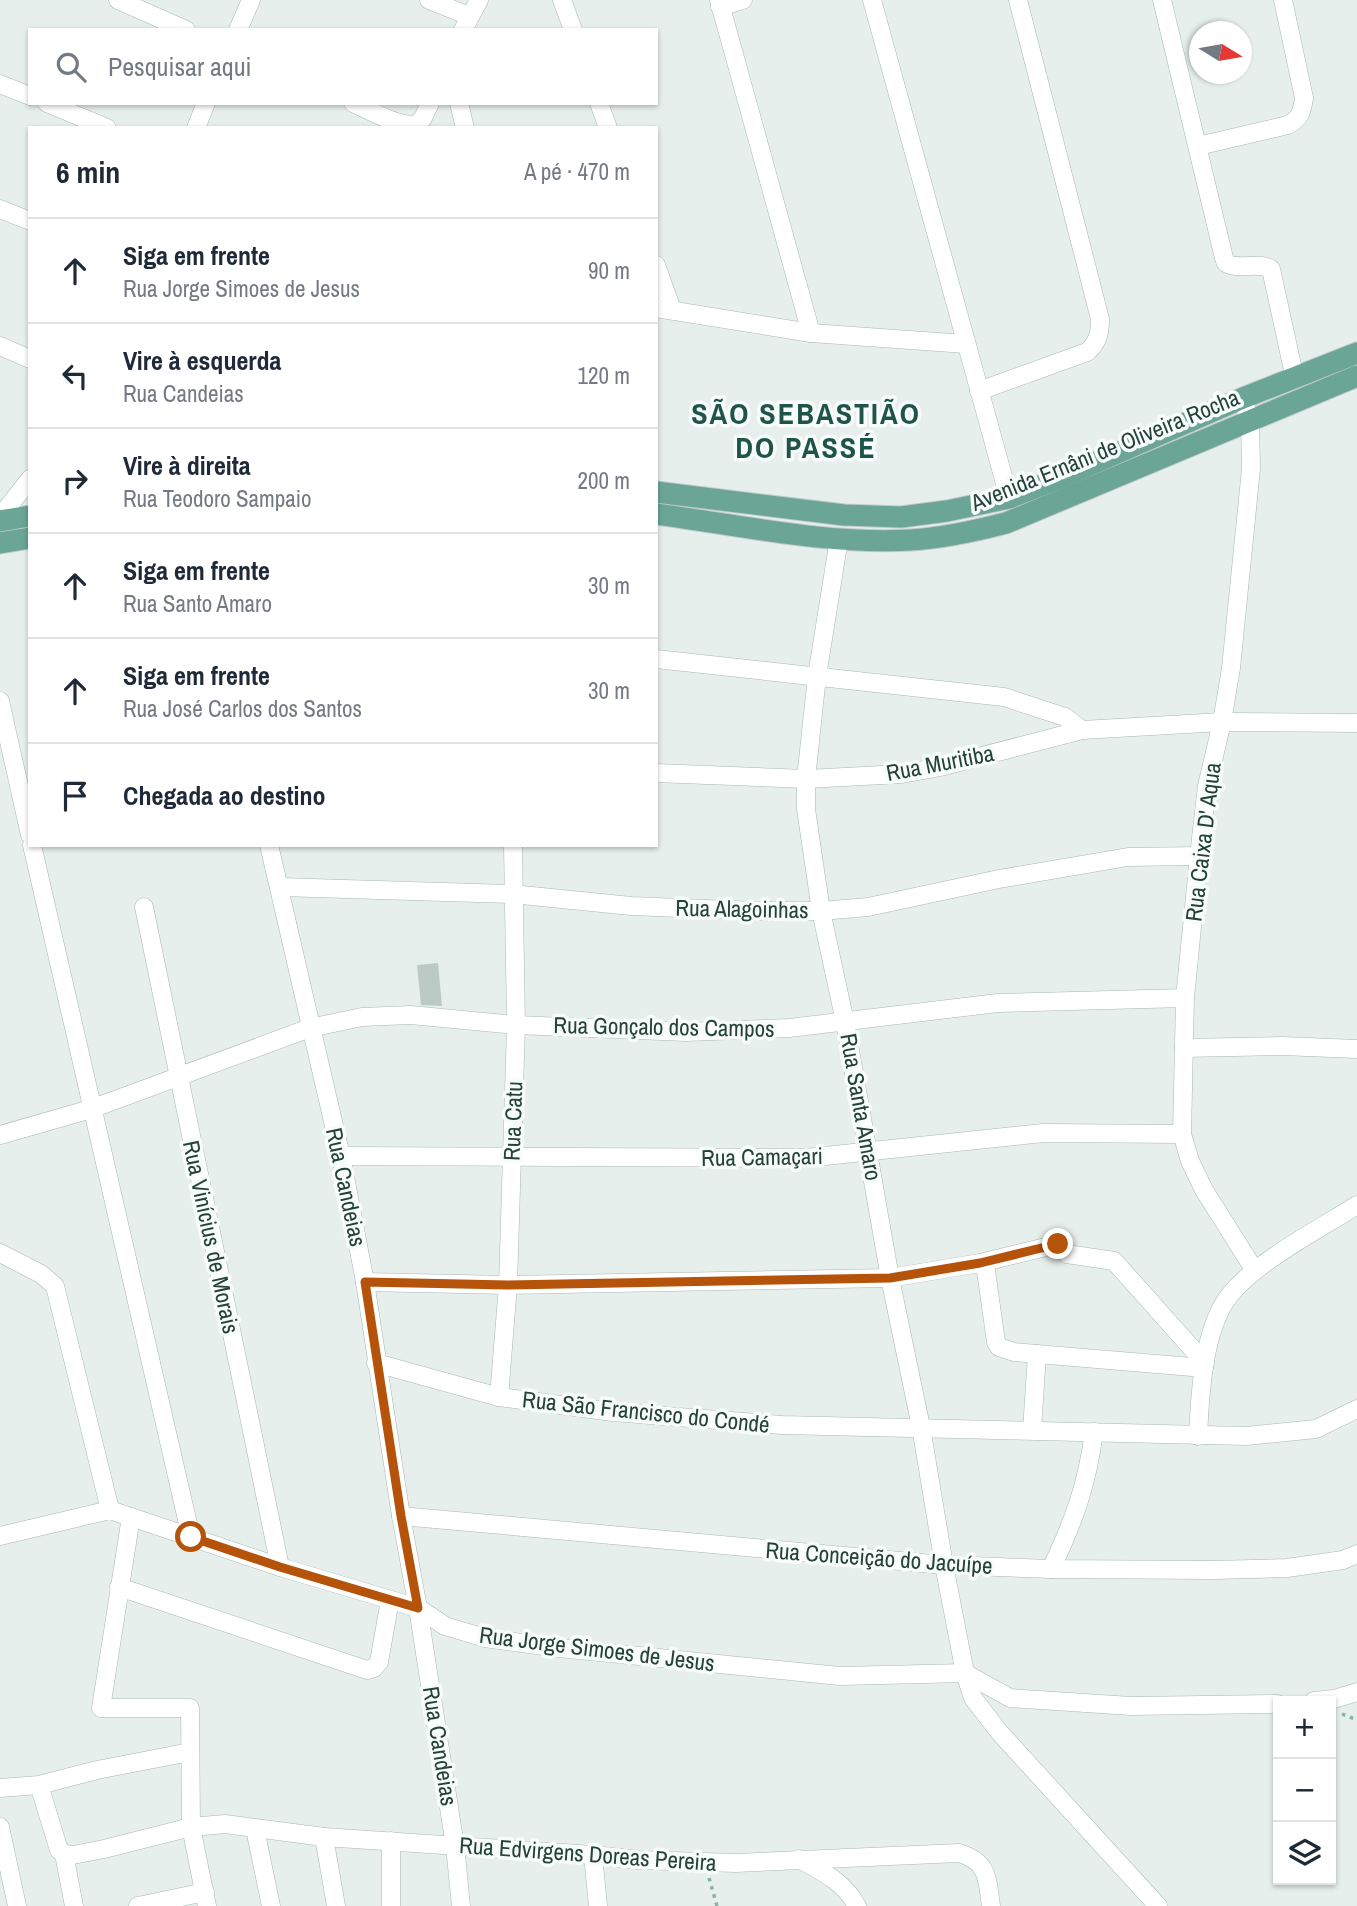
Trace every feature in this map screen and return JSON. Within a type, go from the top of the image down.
[{"type":"main road","name":"Avenida Ernâni de Oliveira Rocha","points":[[658,492],[844,515],[901,517],[947,511],[1009,498],[1243,398],[1357,353]]},
{"type":"main road","name":"Avenida Ernâni de Oliveira Rocha","points":[[658,514],[839,539],[911,540],[965,533],[1006,523],[1357,376]]},
{"type":"main road","points":[[0,519],[28,516]]},
{"type":"main road","points":[[0,543],[28,538]]},
{"type":"street","points":[[118,0],[181,28]]},
{"type":"street","points":[[239,28],[251,0]]},
{"type":"street","points":[[429,0],[466,23],[479,0]]},
{"type":"street","points":[[562,0],[572,28]]},
{"type":"street","points":[[743,0],[720,3],[811,333]]},
{"type":"street","points":[[872,0],[1009,498]]},
{"type":"street","points":[[979,391],[1087,352],[1096,345],[1100,333],[1100,319],[1018,0]]},
{"type":"street","points":[[1162,0],[1226,263],[1236,268],[1266,266],[1274,274],[1295,379]]},
{"type":"street","points":[[1198,146],[1288,125],[1302,113],[1304,98],[1283,0]]},
{"type":"street","points":[[0,84],[28,95]]},
{"type":"street","points":[[52,105],[102,126]]},
{"type":"street","points":[[197,126],[205,105]]},
{"type":"street","points":[[357,105],[397,123],[416,125],[427,111]]},
{"type":"street","points":[[459,105],[465,126]]},
{"type":"street","points":[[600,105],[607,126]]},
{"type":"street","points":[[0,209],[28,220]]},
{"type":"street","points":[[658,276],[664,309],[811,333],[966,344]]},
{"type":"street","points":[[0,346],[28,358]]},
{"type":"street","name":"Rua Caixa D' Aqua","points":[[1243,398],[1250,421],[1251,469],[1231,668],[1207,786],[1199,856],[1185,998],[1182,1134],[1203,1190],[1255,1271]]},
{"type":"street","points":[[0,519],[28,482]]},
{"type":"street","name":"Rua Santa Amaro","points":[[839,539],[817,676],[806,779],[806,809],[821,911],[870,1151],[890,1278],[965,1673],[973,1698],[1000,1733],[1158,1906]]},
{"type":"street","points":[[658,659],[1004,697],[1065,717],[1082,730]]},
{"type":"street","points":[[0,701],[28,826]]},
{"type":"street","name":"Rua Muritiba","points":[[658,773],[806,779],[902,774],[940,767],[1082,730],[1222,722],[1357,723]]},
{"type":"street","points":[[32,847],[191,1537]]},
{"type":"street","name":"Rua Candeias","points":[[270,847],[341,1156],[365,1282],[456,1846],[461,1906]]},
{"type":"street","name":"Rua Catu","points":[[499,1397],[508,1285],[516,1025],[513,847]]},
{"type":"street","name":"Rua Alagoinhas","points":[[280,887],[512,894],[631,906],[821,911],[868,907],[999,879],[1128,857],[1199,856]]},
{"type":"street","name":"Rua Vinícius de Morais","points":[[144,907],[280,1567]]},
{"type":"street","name":"Rua Gonçalo dos Campos","points":[[0,1135],[91,1109],[310,1028],[362,1017],[411,1015],[516,1025],[686,1032],[789,1028],[998,1003],[1185,998]]},
{"type":"street","points":[[1184,1048],[1282,1046],[1357,1049]]},
{"type":"street","name":"Rua Camaçari","points":[[341,1156],[806,1158],[1043,1133],[1182,1134]]},
{"type":"street","points":[[1198,1437],[1205,1365],[1214,1327],[1229,1296],[1255,1271],[1357,1205]]},
{"type":"street","points":[[365,1282],[508,1285],[890,1278],[980,1263],[1058,1244],[1067,1254],[1114,1261],[1205,1365]]},
{"type":"street","points":[[0,1253],[41,1274],[55,1286],[110,1510],[0,1536]]},
{"type":"street","points":[[980,1263],[986,1271],[996,1342],[999,1346],[1014,1352],[1205,1365]]},
{"type":"street","points":[[1032,1430],[1037,1354]]},
{"type":"street","name":"Rua São Francisco do Condé","points":[[376,1363],[499,1397],[613,1412],[769,1424],[1198,1437],[1247,1436],[1316,1429],[1357,1409]]},
{"type":"street","points":[[1051,1569],[1080,1502],[1088,1473],[1094,1432]]},
{"type":"street","name":"Rua Jorge Simoes de Jesus","points":[[110,1510],[280,1567],[418,1608],[445,1626],[485,1638],[840,1676],[965,1673]]},
{"type":"street","name":"Rua Conceição do Jacuípe","points":[[401,1516],[944,1565],[1214,1570],[1287,1568],[1343,1559],[1357,1554]]},
{"type":"street","points":[[131,1517],[101,1708],[190,1708],[191,1827],[206,1899],[138,1906]]},
{"type":"street","points":[[119,1587],[367,1670],[374,1668],[379,1662],[390,1600]]},
{"type":"street","points":[[965,1673],[1010,1698],[1130,1706],[1273,1704]]},
{"type":"street","points":[[1336,1698],[1357,1692]]},
{"type":"street","points":[[0,1788],[39,1785],[97,1770],[190,1752]]},
{"type":"street","points":[[39,1785],[59,1850],[64,1854],[74,1906]]},
{"type":"street","name":"Rua Edvirgens Doreas Pereira","points":[[64,1854],[73,1855],[104,1849],[191,1827],[225,1824],[324,1837],[639,1860],[708,1862],[959,1853],[972,1857],[982,1865],[987,1877],[991,1906]]},
{"type":"street","points":[[0,1827],[17,1906]]},
{"type":"street","points":[[255,1829],[271,1906]]},
{"type":"street","points":[[324,1837],[336,1906]]},
{"type":"street","points":[[391,1841],[391,1906]]},
{"type":"street","points":[[593,1855],[598,1906]]},
{"type":"street","points":[[799,1859],[836,1880],[850,1893],[857,1906]]},
{"type":"path","points":[[708,1862],[709,1879],[717,1906]]},
{"type":"building","points":[[438,963],[442,1006],[421,1005],[417,965]]},
{"type":"district","name":"SÃO SEBASTIÃO DO PASSÉ","points":[[806,431]]},
{"type":"route","points":[[191,1537],[418,1608],[376,1363],[365,1282],[508,1285],[890,1278],[980,1263],[1058,1244]]}]
